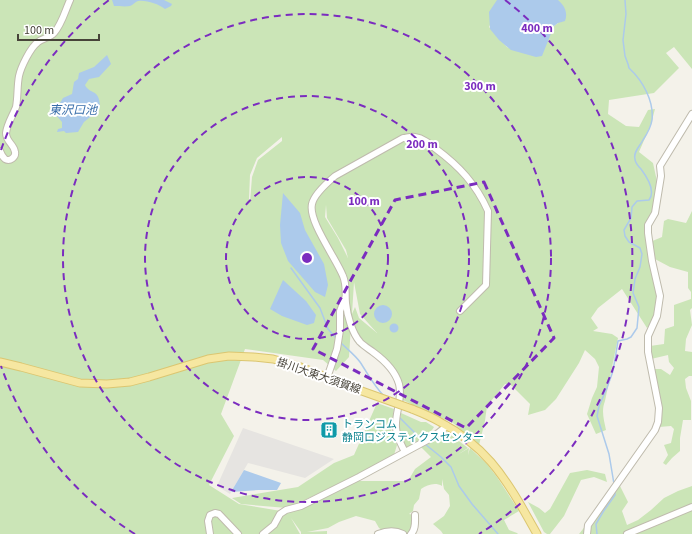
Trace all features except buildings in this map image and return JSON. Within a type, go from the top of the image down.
[{"type":"main road","name":"掛川大東大須賀線","points":[[0,362],[80,383],[106,384],[130,382],[208,359],[229,356],[253,357],[298,366],[440,421],[469,441],[490,462],[507,484],[537,534]]},
{"type":"street","points":[[0,151],[6,159],[11,159],[14,157],[15,150],[8,140],[6,133],[17,102],[20,75],[34,46],[38,42],[52,36],[55,32],[70,0]]},
{"type":"street","points":[[587,534],[588,524],[655,430],[658,422],[659,408],[648,352],[648,336],[657,316],[660,296],[652,261],[648,225],[655,213],[661,176],[660,166],[692,114]]},
{"type":"street","points":[[405,452],[398,437],[396,428],[400,396],[399,384],[389,366],[361,342],[349,319],[346,302],[346,284],[343,275],[318,229],[313,216],[312,204],[315,196],[335,176],[403,138],[415,137],[424,140],[452,161],[468,178],[488,211],[486,285],[460,311]]},
{"type":"street","points":[[327,378],[337,349],[340,330],[340,311],[346,294]]},
{"type":"street","points":[[263,534],[274,525],[280,514],[286,510],[301,506],[351,481],[433,437],[447,426]]},
{"type":"street","points":[[627,534],[692,507]]},
{"type":"street","points":[[210,534],[208,521],[210,515],[215,513],[219,514],[238,534]]},
{"type":"street","points":[[411,534],[415,528],[416,515]]},
{"type":"street","points":[[378,534],[392,531],[403,534]]},
{"type":"highlighted area","points":[[484,182],[554,338],[466,428],[313,349],[395,200]]},
{"type":"green space","points":[[0,0],[502,0],[489,27],[509,48],[558,23],[555,0],[692,0],[692,69],[674,47],[666,53],[679,68],[654,93],[609,100],[608,114],[626,126],[639,127],[648,110],[655,109],[651,124],[639,152],[653,163],[658,186],[656,205],[649,220],[656,284],[656,319],[647,328],[622,289],[598,308],[591,318],[598,328],[593,331],[612,334],[618,338],[603,408],[606,430],[596,434],[587,414],[597,387],[599,367],[595,359],[585,350],[579,363],[556,399],[545,410],[528,415],[530,404],[512,386],[505,384],[487,406],[479,445],[453,423],[403,400],[399,384],[389,366],[359,339],[351,325],[349,357],[336,371],[323,360],[245,349],[221,414],[234,436],[209,485],[239,504],[287,512],[351,481],[408,481],[415,469],[431,457],[421,447],[439,435],[447,432],[468,448],[457,455],[469,448],[468,455],[470,448],[487,464],[497,477],[519,511],[504,520],[509,530],[518,534],[443,534],[433,524],[444,516],[450,506],[449,495],[444,489],[442,479],[442,486],[431,484],[421,489],[419,499],[414,505],[413,511],[409,514],[414,515],[411,534],[385,532],[379,528],[375,521],[356,516],[328,528],[307,532],[327,531],[327,534],[301,534],[291,518],[300,534],[0,534]],"holes":[[[282,137],[282,141],[258,160],[252,177],[250,202],[250,175],[257,158]],[[326,205],[327,218],[346,250],[348,258],[325,217]],[[354,282],[360,314],[377,333],[359,318],[355,307],[352,314]]]},
{"type":"green space","points":[[692,211],[692,308],[690,310],[692,325],[686,339],[685,351],[692,352],[692,376],[685,379],[686,388],[691,401],[691,420],[683,420],[680,438],[680,451],[666,465],[663,463],[668,455],[664,445],[671,443],[674,429],[671,426],[659,427],[654,369],[661,369],[670,375],[674,368],[669,362],[668,355],[651,359],[650,346],[664,344],[665,329],[674,326],[674,305],[691,299],[691,292],[688,288],[688,272],[670,267],[653,258],[650,242],[662,237],[664,221],[668,219],[686,223]]},
{"type":"green space","points":[[377,403],[394,409],[391,432],[397,445],[394,455],[363,473],[287,508],[241,504],[232,498],[298,487],[334,463],[354,455]]},
{"type":"green space","points":[[401,413],[421,422],[426,422],[434,427],[424,439],[406,448],[399,428]]},
{"type":"green space","points":[[587,470],[605,474],[607,482],[594,477],[581,480],[564,516],[550,534],[547,534],[544,532],[528,502],[545,513],[550,509],[570,473]]},
{"type":"green space","points":[[619,484],[628,502],[622,511],[627,525],[638,520],[664,498],[692,486],[692,534],[579,534]]},
{"type":"shaded area","points":[[243,428],[334,459],[305,478],[248,463],[230,494],[217,486]]},
{"type":"water","points":[[112,0],[164,0],[172,4],[165,9],[145,1],[137,1],[130,6],[114,6]]},
{"type":"water","points":[[497,0],[558,0],[566,12],[566,18],[565,21],[554,26],[542,56],[536,57],[511,50],[499,40],[490,29],[489,12]]},
{"type":"water","name":"東沢口池","points":[[107,55],[111,64],[99,77],[89,79],[85,85],[89,90],[96,94],[100,106],[94,114],[84,122],[78,132],[57,132],[58,129],[62,128],[62,122],[55,114],[55,105],[60,103],[63,98],[72,94],[74,82],[78,79],[79,73],[94,67]]},
{"type":"water","points":[[283,193],[300,213],[305,230],[324,264],[328,285],[325,297],[315,292],[288,261],[281,243],[280,225]]},
{"type":"water","points":[[283,280],[306,301],[316,315],[314,323],[307,325],[282,316],[270,309]]},
{"type":"water","points":[[379,305],[387,305],[392,310],[390,321],[387,323],[379,323],[374,318],[374,310]]},
{"type":"water","points":[[392,324],[396,324],[398,328],[396,332],[392,332],[390,330],[390,326]]},
{"type":"water","points":[[244,470],[281,483],[277,490],[231,492]]},
{"type":"waterway","points":[[614,484],[609,454],[597,416],[599,406],[613,371],[618,341],[631,337],[637,328],[639,307],[633,293],[642,254],[640,248],[629,242],[625,236],[624,230],[631,218],[632,207],[637,201],[649,200],[652,192],[648,180],[635,160],[636,151],[651,125],[652,113],[649,99],[643,85],[629,68],[625,56],[623,40],[626,14],[625,0]]},
{"type":"waterway","points":[[291,268],[320,308],[328,329],[336,338]]},
{"type":"waterway","points":[[340,342],[358,359],[374,384],[384,396]]},
{"type":"waterway","points":[[399,417],[423,441]]},
{"type":"waterway","points":[[425,444],[451,467],[459,486],[472,504],[498,534]]},
{"type":"waterway","points":[[597,534],[596,524],[615,495],[615,490]]},
{"type":"place","name":"トランコム 静岡ロジスティクスセンター","points":[[329,430]]}]
